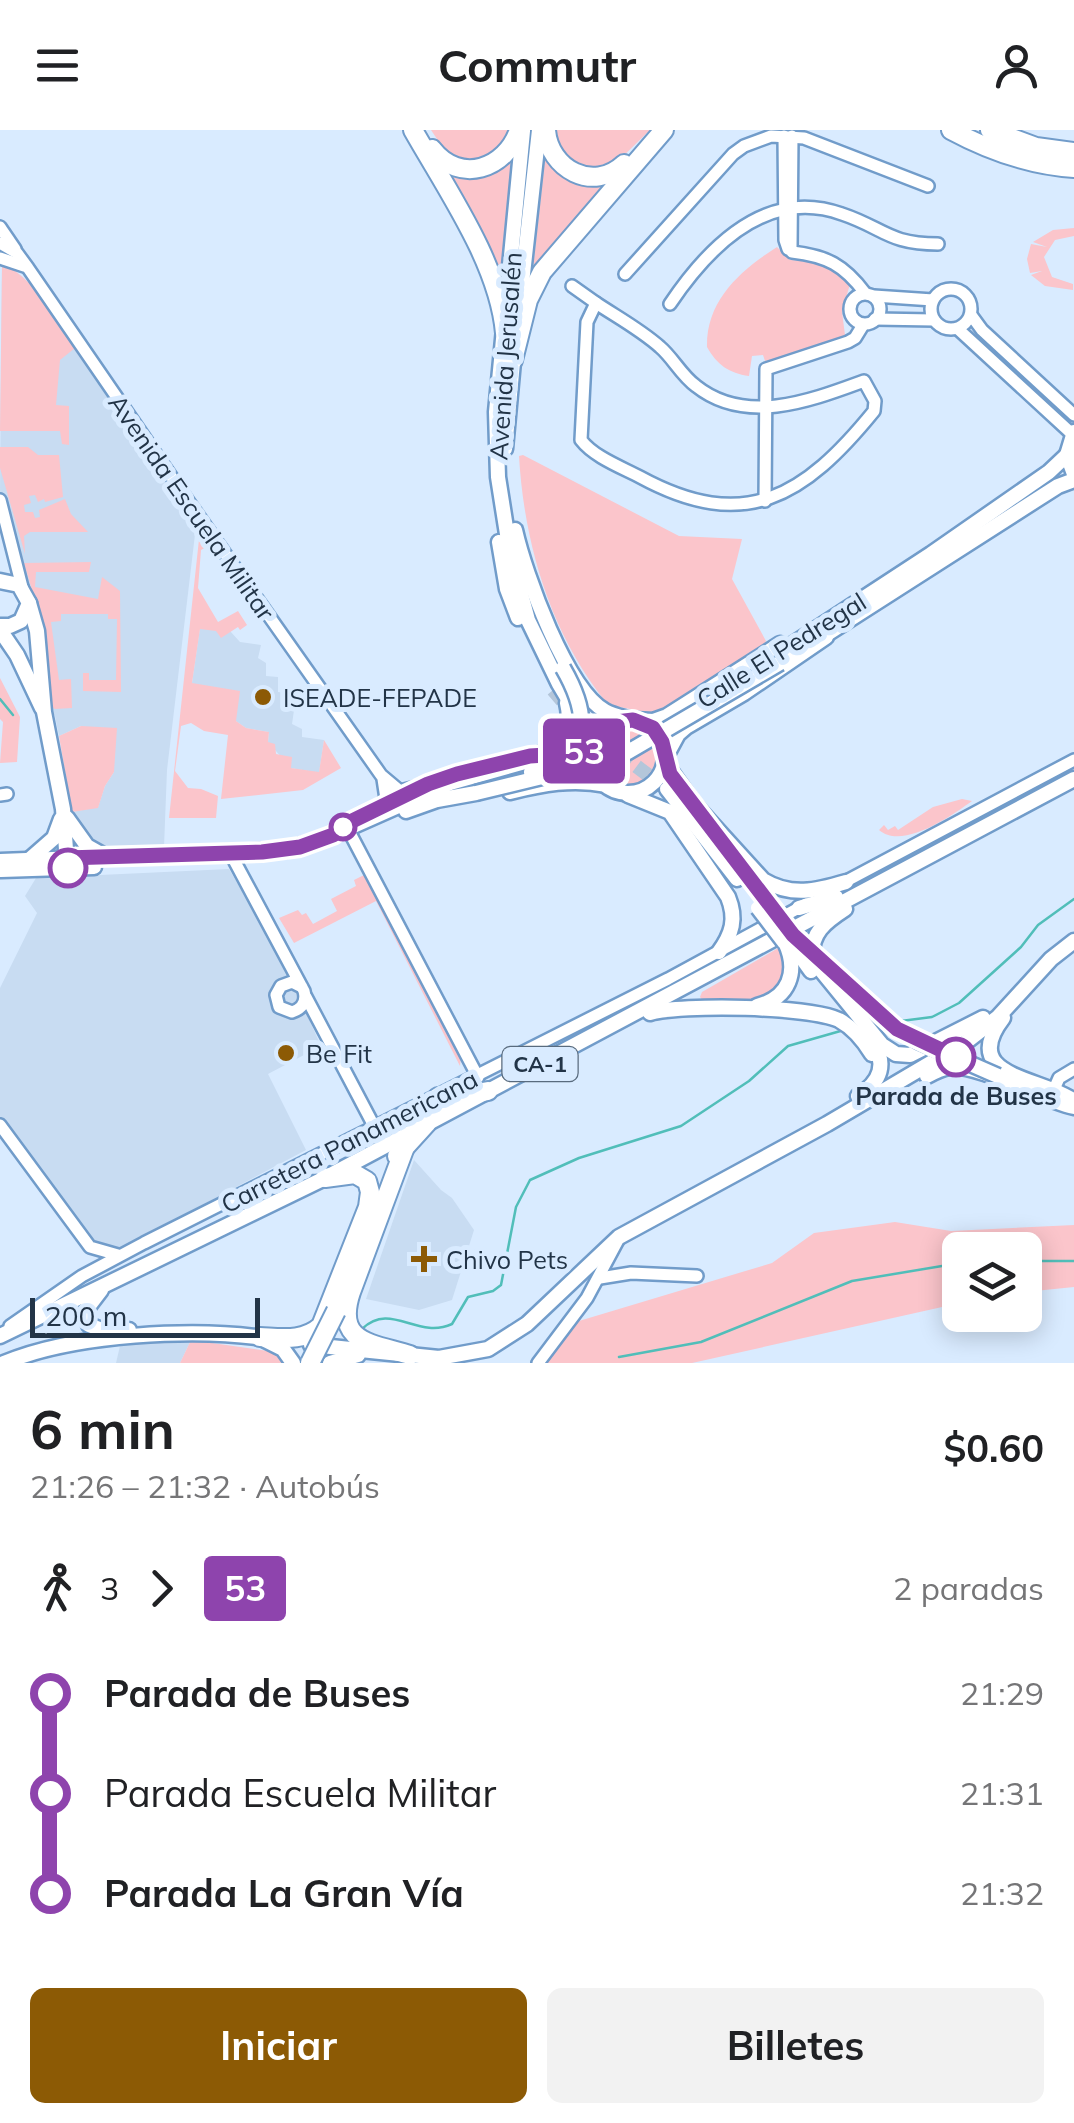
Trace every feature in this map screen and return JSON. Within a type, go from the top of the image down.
[{"type":"highway","points":[[413,130],[488,264],[502,307],[505,333]]},
{"type":"highway","points":[[422,130],[438,158],[454,168],[472,170],[488,167],[505,156],[521,130]]},
{"type":"highway","points":[[543,130],[549,149],[560,164],[591,178],[613,173],[654,130]]},
{"type":"highway","points":[[513,360],[528,300],[542,272],[664,130]]},
{"type":"highway","points":[[951,130],[1006,155],[1074,168]]},
{"type":"highway","points":[[990,130],[1036,147],[1074,152]]},
{"type":"highway","points":[[438,1097],[451,1098],[483,1084]]},
{"type":"highway","points":[[310,1363],[336,1312],[396,1157],[426,1123]]},
{"type":"highway","points":[[405,1147],[351,1292],[346,1318],[355,1337],[410,1355]]},
{"type":"highway","points":[[260,1337],[298,1338],[321,1326],[368,1207],[370,1192],[367,1180],[355,1174],[325,1178]]},
{"type":"main road","name":"Avenida Jerusalén","points":[[521,130],[496,412],[498,478],[514,570],[528,620],[556,687],[593,748]]},
{"type":"main road","name":"Avenida Jerusalén","points":[[543,130],[506,418],[510,508],[522,557],[548,626],[589,696],[606,712],[632,720]]},
{"type":"main road","points":[[1073,434],[1067,455],[1074,477]]},
{"type":"main road","name":"Calle El Pedregal","points":[[477,790],[604,762],[628,752],[778,659],[1055,468],[1067,455]]},
{"type":"main road","name":"Calle El Pedregal","points":[[371,814],[469,776],[543,757],[594,753],[620,746],[849,620],[1074,477]]},
{"type":"main road","points":[[719,952],[733,927],[728,897],[670,812],[612,788],[595,772],[593,748],[607,726],[667,716],[879,582],[931,554]]},
{"type":"main road","points":[[0,861],[235,862],[301,854],[420,805],[544,769],[572,750],[582,713],[578,694],[538,620],[522,557]]},
{"type":"main road","points":[[0,581],[13,581],[22,587],[37,631],[44,712],[63,809],[67,863]]},
{"type":"main road","points":[[29,603],[21,620],[0,628],[18,655],[44,712]]},
{"type":"main road","points":[[420,805],[476,799],[558,782],[588,781],[632,792],[648,787],[660,776],[678,734],[686,727],[783,668],[849,620]]},
{"type":"main road","points":[[0,870],[113,858],[274,851],[308,845],[428,784],[556,748],[566,732],[569,712],[556,687]]},
{"type":"main road","points":[[632,720],[656,732],[664,744],[665,760],[692,802],[786,940],[848,1020],[896,1054],[910,1056],[974,1024],[1074,941]]},
{"type":"main road","points":[[530,756],[593,748]]},
{"type":"main road","name":"Carretera Panamericana","points":[[0,1334],[325,1178],[426,1123],[483,1084],[611,1027],[1071,779]]},
{"type":"main road","points":[[667,789],[803,945],[897,1029],[998,1076],[1061,1097]]},
{"type":"main road","points":[[692,802],[752,869],[772,885],[811,892],[846,882]]},
{"type":"main road","points":[[63,809],[71,828],[87,846],[113,858]]},
{"type":"main road","points":[[30,859],[54,838],[63,809]]},
{"type":"main road","points":[[761,1159],[874,1084],[881,1060],[875,1045],[812,959],[815,935],[829,919],[908,868]]},
{"type":"main road","points":[[799,908],[865,888]]},
{"type":"main road","points":[[740,1008],[772,1001],[785,990],[792,966],[786,940]]},
{"type":"main road","points":[[474,1363],[527,1324],[619,1237],[931,1064],[982,1030],[1051,959]]},
{"type":"main road","points":[[1037,974],[996,1027],[991,1059],[1005,1072],[1061,1097]]},
{"type":"main road","points":[[611,1027],[672,1007],[740,1008],[848,1020]]},
{"type":"main road","points":[[827,1124],[953,1066],[1061,1097]]},
{"type":"main road","points":[[109,1282],[85,1311],[89,1325],[102,1330],[260,1337],[446,1360],[488,1350]]},
{"type":"main road","points":[[4,1363],[80,1344],[177,1334]]},
{"type":"main road","points":[[260,1337],[282,1348],[292,1363]]},
{"type":"main road","points":[[330,1363],[374,1353]]},
{"type":"street","points":[[765,501],[766,369],[856,338],[878,307],[844,268],[790,250],[785,240],[788,136]]},
{"type":"street","points":[[625,274],[733,154],[756,140],[788,136],[823,144],[928,186]]},
{"type":"street","points":[[670,304],[702,259],[726,237],[762,216],[788,208],[820,208],[847,215],[902,242],[938,244]]},
{"type":"street","points":[[0,227],[17,252]]},
{"type":"street","name":"Avenida Escuela Militar","points":[[0,243],[17,252],[381,775]]},
{"type":"street","points":[[0,258],[28,268]]},
{"type":"street","points":[[572,286],[659,346],[703,392],[726,402],[764,407],[816,398],[864,381],[875,402],[872,414],[821,467],[796,486],[765,501],[708,503],[676,495],[600,456],[580,440],[586,322],[596,303]]},
{"type":"street","points":[[1073,434],[958,329],[946,329],[934,320],[856,322],[854,299],[869,294],[933,300],[943,291],[956,290],[968,297],[971,315],[982,330],[1074,415]]},
{"type":"street","points":[[933,300],[934,320]]},
{"type":"street","points":[[958,329],[971,315]]},
{"type":"street","points":[[0,500],[22,587]]},
{"type":"street","name":"Carretera Panamericana","points":[[483,1084],[1074,760]]},
{"type":"street","points":[[381,775],[400,791],[428,784]]},
{"type":"street","points":[[371,814],[386,799],[381,775]]},
{"type":"street","points":[[351,836],[483,1084]]},
{"type":"street","points":[[235,862],[374,1126]]},
{"type":"street","points":[[289,962],[289,973],[276,992],[276,1003],[287,1012],[296,1011],[317,1019]]},
{"type":"street","points":[[284,984],[292,982],[304,991]]},
{"type":"street","points":[[296,1011],[304,1005],[304,991]]},
{"type":"street","points":[[1061,1097],[1062,1084],[1073,1070]]},
{"type":"street","name":"Carretera Panamericana","points":[[0,1334],[82,1276],[438,1097]]},
{"type":"street","points":[[0,1125],[90,1246],[106,1254],[122,1255]]},
{"type":"street","points":[[538,1363],[600,1278],[619,1237]]},
{"type":"street","points":[[82,1276],[90,1265],[90,1246]]},
{"type":"street","points":[[600,1278],[631,1273],[696,1276]]},
{"type":"shaded area","points":[[431,130],[511,130],[495,156],[474,160],[451,153]]},
{"type":"shaded area","points":[[552,130],[650,130],[612,167],[586,170],[557,152]]},
{"type":"shaded area","points":[[515,157],[503,289],[442,170],[463,178],[481,178],[490,176]]},
{"type":"shaded area","points":[[545,159],[577,183],[616,178],[532,278]]},
{"type":"shaded area","points":[[1074,228],[1074,236],[1055,240],[1044,257],[1052,277],[1073,284],[1073,290],[1045,286],[1031,275],[1042,271],[1030,273],[1027,259],[1031,244],[1047,247],[1033,242],[1053,230]]},
{"type":"shaded area","points":[[777,247],[790,260],[823,266],[850,284],[842,312],[845,335],[839,341],[790,357],[765,361],[763,355],[752,356],[749,376],[735,373],[719,363],[707,347],[712,315],[739,276]]},
{"type":"shaded area","points":[[2,265],[29,283],[196,526],[167,770],[164,847],[98,847],[76,827],[72,812],[98,807],[114,772],[81,726],[59,736],[49,705],[46,637],[0,493]]},
{"type":"shaded area","points":[[2,265],[13,269],[33,288],[75,348],[60,360],[56,405],[69,406],[69,445],[62,444],[60,431],[0,431]]},
{"type":"shaded area","points":[[0,447],[28,447],[38,455],[59,455],[63,497],[38,502],[35,495],[29,496],[31,503],[24,505],[25,512],[40,517],[39,510],[65,499],[71,514],[88,532],[30,532],[24,536],[25,554],[0,468]]},
{"type":"shaded area","points":[[519,456],[679,536],[742,539],[732,579],[766,641],[763,648],[657,714],[605,701],[569,646],[543,585],[522,489]]},
{"type":"shaded area","name":"ISEADE-FEPADE","points":[[200,530],[208,546],[201,550],[198,588],[218,622],[238,611],[247,625],[221,638],[216,631],[200,629],[192,683],[240,691],[236,721],[246,728],[269,732],[268,742],[275,744],[276,754],[292,757],[291,768],[319,772],[324,740],[341,768],[303,790],[221,799],[228,735],[204,731],[191,723],[181,726],[175,771],[188,788],[218,796],[216,818],[169,818]]},
{"type":"shaded area","points":[[91,562],[89,572],[36,572],[35,587],[98,599],[102,577],[120,591],[121,692],[83,691],[83,673],[89,673],[89,680],[116,680],[117,619],[108,619],[108,614],[61,614],[61,621],[51,622],[59,680],[71,679],[72,708],[55,709],[49,705],[46,637],[24,563]]},
{"type":"shaded area","name":"ISEADE-FEPADE","points":[[200,628],[230,631],[240,642],[261,645],[258,658],[266,663],[266,676],[278,677],[278,692],[287,693],[287,701],[295,703],[292,724],[302,729],[302,737],[324,740],[319,773],[291,768],[268,742],[269,732],[246,728],[192,683]]},
{"type":"shaded area","points":[[0,678],[20,717],[17,762],[0,763]]},
{"type":"shaded area","points":[[626,725],[647,734],[656,755],[647,776],[626,785],[605,776],[596,755],[605,734]]},
{"type":"shaded area","points":[[81,726],[117,728],[114,772],[98,808],[72,812],[59,736]]},
{"type":"shaded area","points":[[962,799],[972,801],[913,834],[889,835],[879,830],[884,825],[888,830],[895,826],[898,830],[933,807]]},
{"type":"shaded area","points":[[229,869],[283,961],[321,1046],[268,1074],[306,1150],[117,1250],[96,1245],[0,1118],[0,988],[37,913],[25,896],[36,878]]},
{"type":"shaded area","points":[[368,873],[461,1055],[460,1066],[376,901],[294,943],[279,918],[298,910],[302,915],[306,913],[313,924],[337,911],[331,899],[356,886],[354,880]]},
{"type":"shaded area","points":[[780,947],[785,954],[785,984],[758,1003],[703,1001],[700,997],[702,992]]},
{"type":"shaded area","points":[[414,1160],[452,1198],[474,1230],[452,1300],[419,1310],[366,1299]]},
{"type":"shaded area","points":[[895,1222],[951,1231],[1074,1225],[1074,1287],[1042,1290],[1042,1232],[942,1232],[942,1307],[692,1363],[542,1363],[569,1324],[772,1263],[814,1233]]},
{"type":"shaded area","points":[[166,1339],[191,1340],[180,1363],[116,1363],[120,1346]]},
{"type":"shaded area","points":[[191,1340],[282,1353],[288,1363],[180,1363]]},
{"type":"waterway","points":[[0,699],[13,715]]},
{"type":"waterway","points":[[901,1021],[932,1017],[959,1003],[1021,947],[1038,925],[1074,899]]},
{"type":"waterway","points":[[362,1329],[383,1319],[427,1328],[452,1324],[468,1297],[501,1285],[516,1207],[530,1180],[579,1158],[681,1126],[749,1081],[788,1046],[844,1030]]},
{"type":"waterway","points":[[1042,1261],[1074,1261]]},
{"type":"waterway","points":[[619,1357],[701,1342],[852,1281],[942,1266]]},
{"type":"tunnel","points":[[553,690],[572,712]]},
{"type":"tunnel","points":[[586,729],[667,789]]},
{"type":"bus line","name":"53","points":[[68,868],[66,858],[262,852],[308,845],[428,784],[530,756],[592,752],[597,737],[607,726],[624,719],[638,720],[658,734],[670,774],[793,935],[897,1029],[956,1057]]},
{"type":"place","name":"ISEADE-FEPADE","points":[[263,697]]},
{"type":"place","name":"Be Fit","points":[[286,1053]]},
{"type":"place","name":"Parada de Buses","points":[[956,1057]]},
{"type":"place","name":"Chivo Pets","points":[[424,1259]]}]
